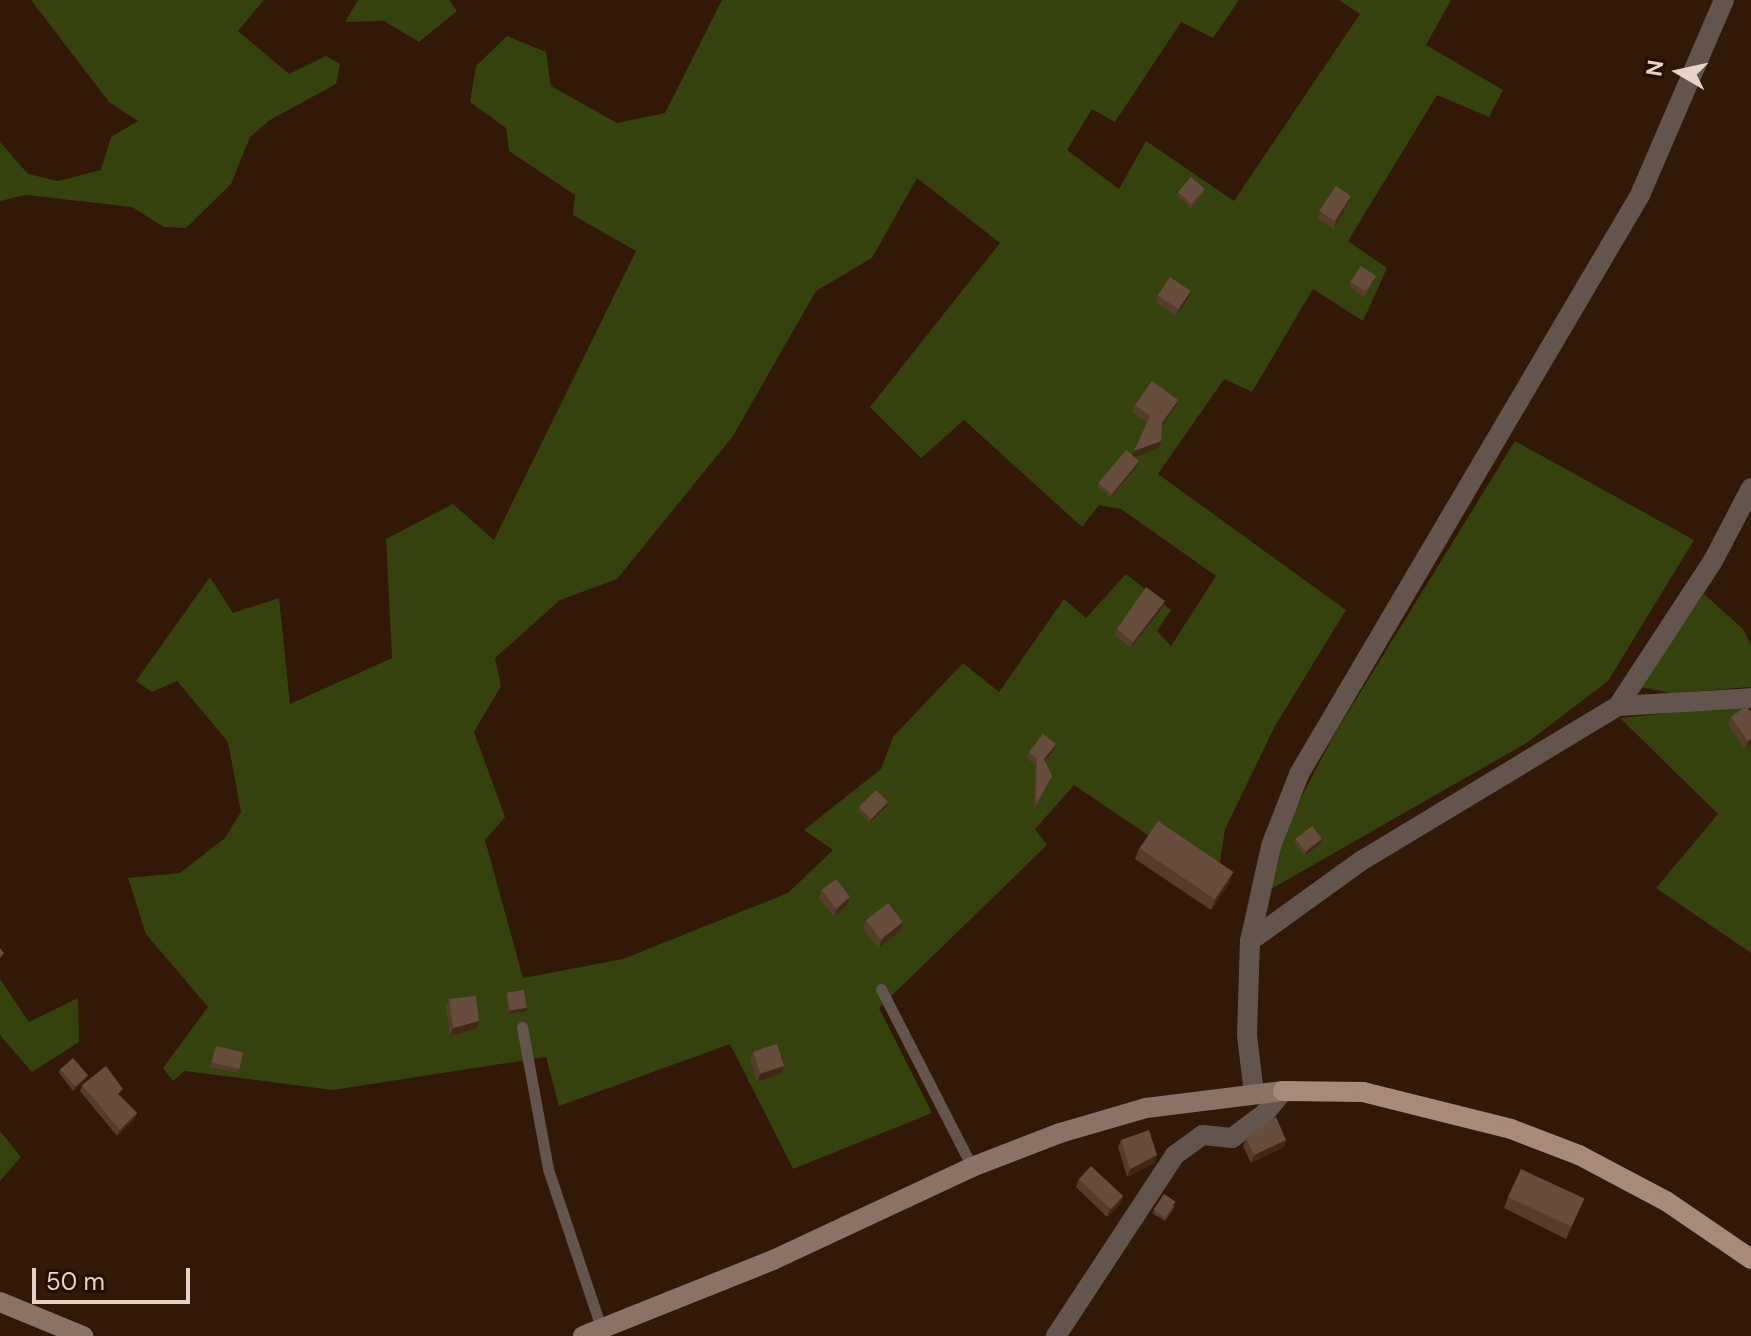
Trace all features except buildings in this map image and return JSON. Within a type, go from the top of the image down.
[{"type":"main road","points":[[593,1333],[773,1260],[972,1167],[1146,1108],[1283,1091],[1363,1092],[1511,1129],[1579,1155],[1666,1201],[1751,1259]]},
{"type":"main road","points":[[0,1302],[83,1336]]},
{"type":"street","points":[[1254,1094],[1247,1035],[1250,941],[1271,846],[1299,774],[1640,195],[1724,0]]},
{"type":"street","points":[[1250,941],[1361,861],[1618,706],[1713,561],[1751,488]]},
{"type":"street","points":[[1618,706],[1751,698]]},
{"type":"street","points":[[1056,1336],[1175,1155],[1203,1135],[1232,1138],[1264,1114],[1283,1091]]},
{"type":"lane","points":[[881,989],[972,1167]]},
{"type":"lane","points":[[522,1027],[548,1169],[593,1333]]},
{"type":"green space","points":[[31,0],[264,0],[238,31],[289,74],[326,56],[340,64],[336,84],[270,120],[250,137],[231,184],[186,228],[164,227],[132,207],[26,195],[0,201],[0,142],[28,174],[58,181],[101,170],[111,137],[138,121],[109,102]]},
{"type":"green space","points":[[358,0],[449,0],[457,11],[419,42],[384,21],[345,22]]},
{"type":"green space","points":[[722,0],[1239,0],[1213,38],[1181,22],[1115,122],[1092,109],[1067,150],[1119,189],[1146,141],[1234,201],[1360,14],[1339,0],[1451,0],[1426,45],[1503,90],[1489,117],[1437,95],[1348,241],[1387,268],[1363,321],[1313,289],[1252,392],[1224,379],[1158,474],[1346,610],[1275,726],[1225,829],[1217,882],[1074,785],[1035,829],[1047,845],[879,1008],[932,1113],[793,1169],[730,1044],[559,1106],[546,1057],[333,1090],[185,1071],[173,1081],[163,1068],[208,1007],[146,934],[128,878],[180,873],[225,838],[241,812],[228,742],[177,681],[152,692],[136,681],[210,577],[233,613],[279,598],[290,704],[392,658],[386,539],[453,504],[494,540],[636,251],[573,215],[575,195],[509,151],[506,128],[470,102],[476,66],[507,36],[546,52],[551,86],[617,123],[665,113]],"holes":[[[917,178],[1000,243],[870,407],[921,458],[964,420],[1082,527],[1099,505],[1121,509],[1216,576],[1171,646],[1157,631],[1171,610],[1126,574],[1086,618],[1064,599],[999,692],[963,663],[893,737],[881,769],[804,830],[833,850],[788,893],[623,959],[523,978],[485,840],[505,817],[474,732],[501,686],[495,658],[560,600],[617,579],[733,436],[816,291],[872,258]]]},
{"type":"green space","points":[[1515,441],[1694,540],[1608,681],[1528,742],[1266,892],[1284,830],[1334,735]]},
{"type":"green space","points":[[1704,594],[1743,629],[1751,645],[1751,687],[1671,693],[1640,687]]},
{"type":"green space","points":[[1746,705],[1751,714],[1751,953],[1656,888],[1718,814],[1620,718]]},
{"type":"green space","points":[[0,979],[29,1022],[78,998],[79,1042],[32,1072],[0,1035]]},
{"type":"green space","points":[[0,1131],[21,1157],[0,1181]]}]
